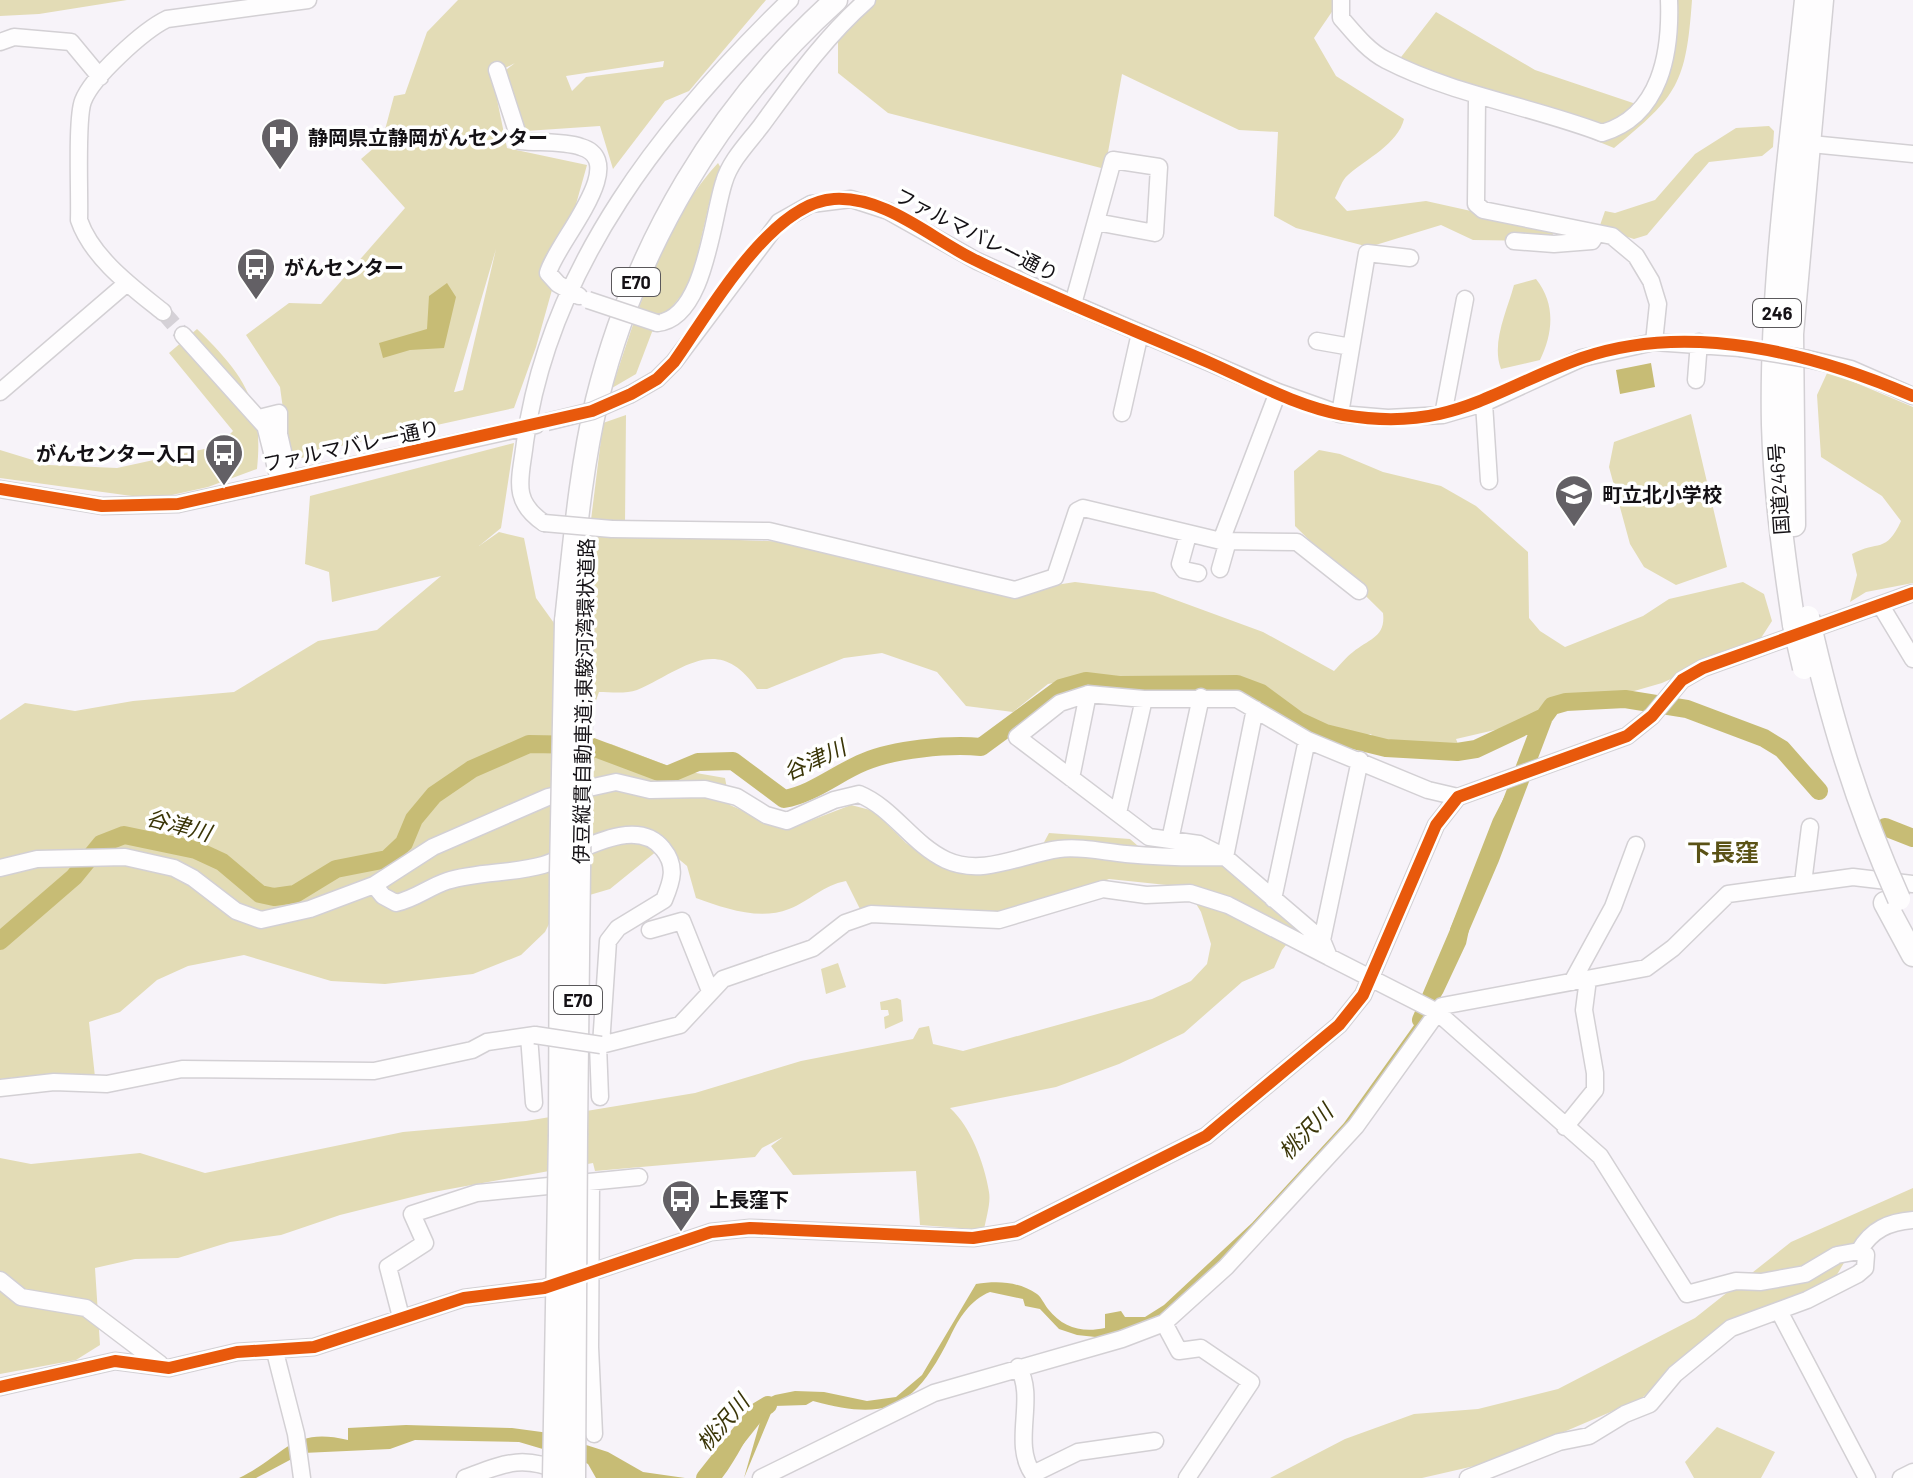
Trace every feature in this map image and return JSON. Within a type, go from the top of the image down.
[{"type":"highway","name":"伊豆縦貫自動車道;東駿河湾環状道路","points":[[575,1478],[568,1134],[574,621],[597,401],[634,284],[668,213],[706,151],[780,55],[836,0]]},
{"type":"highway","name":"伊豆縦貫自動車道;東駿河湾環状道路","points":[[574,621],[603,401],[618,345],[639,286],[673,216],[710,154],[785,60],[845,0]]},
{"type":"highway","name":"国道246号","points":[[1806,0],[1791,425],[1793,519],[1801,621],[1864,821],[1913,926]]},
{"type":"highway","name":"国道246号","points":[[1800,143],[1822,0]]},
{"type":"highway","name":"国道246号","points":[[1899,895],[1913,955]]},
{"type":"highway","name":"伊豆縦貫自動車道;東駿河湾環状道路","points":[[552,1478],[568,1134]]},
{"type":"street","points":[[163,312],[127,283],[85,237],[79,220],[82,103],[100,77],[155,25],[167,19],[308,0]]},
{"type":"street","points":[[790,0],[699,96],[629,184],[595,238],[570,293],[527,427],[519,494],[529,513],[544,523],[612,529],[769,531],[1015,590],[1055,577],[1077,511],[1083,508],[1224,541],[1297,542],[1359,591]]},
{"type":"street","points":[[497,70],[520,141],[582,147],[596,155],[600,164],[593,194],[552,258],[548,273],[570,293],[657,323],[669,322],[693,290],[706,261],[725,178],[832,31],[867,0]]},
{"type":"street","points":[[1341,0],[1341,18],[1385,60],[1477,98],[1544,112],[1602,133],[1610,131],[1644,105],[1656,87],[1667,60],[1669,0]]},
{"type":"street","points":[[0,42],[14,37],[71,42],[100,77]]},
{"type":"street","points":[[1477,98],[1476,204],[1483,210],[1612,236],[1636,256],[1651,281],[1658,304],[1654,342]]},
{"type":"street","points":[[1800,143],[1913,154]]},
{"type":"street","points":[[1073,304],[1113,160],[1159,167],[1155,233],[1096,222]]},
{"type":"street","name":"ファルマバレー通り","points":[[0,489],[79,504],[178,504],[592,411],[657,379],[674,362],[779,222],[811,204],[851,199],[888,211],[977,261],[1073,304],[1278,392],[1340,414],[1388,418],[1443,415],[1484,403],[1582,358],[1654,342],[1699,342],[1808,359],[1864,374],[1913,396]]},
{"type":"street","points":[[1514,241],[1554,244],[1592,241],[1597,233]]},
{"type":"street","points":[[1340,414],[1367,253],[1410,258]]},
{"type":"street","points":[[0,392],[127,283]]},
{"type":"street","points":[[693,290],[714,307]]},
{"type":"street","points":[[1443,415],[1465,299]]},
{"type":"street","points":[[1122,413],[1140,333]]},
{"type":"street","points":[[183,335],[269,418],[284,479]]},
{"type":"street","points":[[1317,341],[1351,347]]},
{"type":"street","points":[[1696,380],[1699,342]]},
{"type":"street","points":[[1220,569],[1224,541],[1278,392]]},
{"type":"street","points":[[1484,403],[1489,481]]},
{"type":"street","points":[[1188,535],[1180,564],[1184,570],[1198,573]]},
{"type":"street","points":[[0,1387],[115,1361],[185,1366],[237,1352],[275,1352],[314,1347],[464,1298],[544,1288],[687,1237],[736,1228],[973,1238],[1017,1231],[1206,1136],[1339,1025],[1355,1007],[1370,981],[1436,825],[1458,797],[1627,736],[1652,716],[1682,680],[1703,668],[1913,593]]},
{"type":"street","points":[[1881,606],[1912,656]]},
{"type":"street","points":[[1329,957],[1322,940],[1225,857],[1199,844],[1149,837],[1017,737],[1060,703],[1088,694],[1144,699],[1237,699],[1307,740],[1428,790],[1458,797]]},
{"type":"street","points":[[1071,778],[1088,694]]},
{"type":"street","points":[[1170,840],[1201,697]]},
{"type":"street","points":[[1118,813],[1144,699]]},
{"type":"street","points":[[1225,857],[1255,709]]},
{"type":"street","points":[[1273,899],[1307,740]]},
{"type":"street","points":[[1322,940],[1360,760]]},
{"type":"street","points":[[0,868],[37,859],[125,857],[174,868],[193,878],[236,911],[261,920],[310,909],[374,885],[433,847],[548,797],[616,782],[650,790],[705,789],[737,797],[766,815],[787,821],[834,800],[859,794],[883,809],[925,847],[948,861],[974,866],[1006,863],[1061,848],[1168,858],[1225,857]]},
{"type":"street","points":[[1803,883],[1810,827]]},
{"type":"street","points":[[374,885],[383,896],[396,903],[446,882],[509,874],[621,836],[647,837],[660,844],[671,859],[673,871],[664,900],[618,928],[608,941],[600,1045],[600,1097]]},
{"type":"street","points":[[1565,1127],[1595,1090],[1580,980],[1613,907],[1636,845]]},
{"type":"street","points":[[761,1478],[934,1393],[1122,1339],[1164,1323],[1226,1267],[1347,1137],[1387,1087],[1442,1006],[1646,968],[1673,948],[1728,894],[1853,877],[1899,895]]},
{"type":"street","points":[[0,1088],[54,1082],[107,1084],[182,1069],[374,1071],[472,1050],[487,1042],[532,1035],[600,1045],[680,1025],[723,979],[813,948],[845,923],[871,914],[999,920],[1103,889],[1146,895],[1190,893],[1228,905],[1370,981],[1437,1012],[1600,1156],[1687,1294],[1736,1281],[1761,1282],[1805,1274],[1837,1255],[1859,1251],[1878,1229],[1894,1222],[1913,1220]]},
{"type":"street","points":[[650,930],[685,915],[710,991]]},
{"type":"street","points":[[532,1035],[534,1103]]},
{"type":"street","points":[[401,1317],[388,1267],[425,1243],[412,1214],[477,1193],[639,1177]]},
{"type":"street","points":[[591,1182],[590,1347],[594,1434]]},
{"type":"street","points":[[1468,1478],[1559,1442],[1589,1436],[1625,1414],[1650,1404],[1675,1374],[1705,1347],[1751,1318],[1779,1311],[1858,1274],[1868,1261],[1866,1255],[1859,1251]]},
{"type":"street","points":[[0,1280],[21,1297],[86,1308],[115,1326],[161,1365]]},
{"type":"street","points":[[1779,1311],[1867,1478]]},
{"type":"street","points":[[1164,1323],[1179,1351],[1201,1348],[1251,1382],[1187,1478]]},
{"type":"street","points":[[275,1352],[296,1434],[302,1478]]},
{"type":"street","points":[[1018,1367],[1025,1381],[1023,1424],[1033,1474],[1078,1452],[1155,1441]]},
{"type":"street","points":[[465,1478],[510,1461],[533,1462],[575,1478]]},
{"type":"street","points":[[1901,1478],[1913,1472]]},
{"type":"shaded area","points":[[0,0],[127,0],[39,14],[0,16]]},
{"type":"shaded area","points":[[458,0],[766,0],[689,91],[665,101],[613,169],[600,126],[526,131],[498,76],[515,63],[492,75],[507,148],[587,165],[536,347],[514,408],[327,449],[323,441],[323,454],[290,460],[280,387],[246,335],[289,303],[321,304],[405,208],[361,159],[382,141],[394,96],[405,94],[427,32]],"holes":[[[664,61],[663,67],[586,77],[572,91],[566,76]],[[496,249],[463,390],[454,392]]]},
{"type":"shaded area","points":[[859,0],[1340,0],[1314,38],[1336,76],[1404,119],[1395,136],[1344,180],[1335,198],[1347,211],[1426,201],[1556,230],[1548,241],[1473,240],[1441,225],[1369,247],[1296,228],[1274,216],[1278,132],[1239,130],[1122,74],[1105,169],[888,113],[838,73],[838,24]]},
{"type":"shaded area","points":[[1675,0],[1692,0],[1686,51],[1675,86],[1652,115],[1614,148],[1592,139],[1663,86],[1676,46]]},
{"type":"shaded area","points":[[1436,12],[1535,70],[1639,105],[1601,129],[1480,92],[1436,72],[1398,61]]},
{"type":"shaded area","points":[[1769,126],[1774,131],[1773,147],[1762,156],[1709,162],[1647,235],[1634,239],[1599,228],[1605,211],[1615,213],[1655,200],[1695,154],[1736,128]]},
{"type":"shaded area","points":[[718,163],[722,170],[710,200],[691,283],[652,332],[636,374],[612,388],[642,299],[667,240],[682,212]]},
{"type":"shaded area","points":[[1536,279],[1549,308],[1550,329],[1544,350],[1540,360],[1501,369],[1499,338],[1514,285]]},
{"type":"shaded area","points":[[447,283],[456,297],[444,348],[410,350],[383,358],[379,343],[427,329],[429,296]]},
{"type":"shaded area","points":[[197,329],[227,360],[247,391],[257,425],[257,469],[208,487],[154,499],[0,478],[0,450],[49,465],[117,468],[218,446],[233,431],[169,353]]},
{"type":"shaded area","points":[[1651,363],[1655,387],[1620,394],[1616,370]]},
{"type":"shaded area","points":[[1828,371],[1913,407],[1913,583],[1866,592],[1850,602],[1857,575],[1852,554],[1886,542],[1901,521],[1882,496],[1821,457],[1817,395]]},
{"type":"shaded area","points":[[1691,414],[1727,567],[1676,585],[1644,567],[1630,544],[1609,467],[1614,442]]},
{"type":"shaded area","points":[[626,415],[625,524],[591,520],[603,423]]},
{"type":"shaded area","points":[[514,443],[501,528],[479,546],[499,532],[524,538],[536,598],[559,630],[589,627],[592,534],[790,542],[999,594],[1075,582],[1154,592],[1263,632],[1334,671],[1379,632],[1383,613],[1295,526],[1294,471],[1319,450],[1340,454],[1383,472],[1441,486],[1476,506],[1528,552],[1529,618],[1540,631],[1565,647],[1643,616],[1669,599],[1743,582],[1764,594],[1772,621],[1761,638],[1662,683],[1596,702],[1563,695],[1525,723],[1456,739],[1458,744],[1374,739],[1371,734],[1359,737],[1320,731],[1245,680],[1085,676],[1048,684],[1013,712],[966,706],[937,672],[882,653],[844,658],[767,689],[757,689],[743,672],[728,662],[714,659],[685,666],[637,690],[599,692],[591,715],[594,742],[611,744],[679,770],[725,778],[730,805],[786,830],[851,805],[874,811],[906,843],[929,858],[1034,861],[1049,833],[1130,839],[1153,859],[1225,864],[1299,929],[1282,950],[1274,968],[1242,982],[1184,1033],[1119,1064],[1056,1087],[950,1108],[970,1135],[984,1169],[989,1206],[984,1230],[920,1225],[916,1171],[793,1175],[771,1146],[783,1137],[762,1148],[755,1157],[595,1171],[593,1163],[428,1193],[340,1215],[281,1235],[230,1242],[178,1258],[135,1259],[95,1268],[100,1345],[76,1360],[0,1374],[0,1158],[31,1164],[140,1153],[205,1173],[403,1132],[526,1121],[695,1093],[801,1061],[913,1039],[919,1028],[929,1026],[933,1044],[963,1051],[1152,999],[1191,981],[1207,964],[1211,944],[1201,912],[1186,887],[1109,879],[1039,905],[995,914],[861,911],[846,881],[830,886],[789,909],[766,914],[730,909],[696,898],[687,866],[663,846],[610,889],[559,904],[545,932],[521,955],[473,974],[385,984],[331,981],[244,955],[188,966],[157,980],[120,1012],[89,1022],[95,1077],[45,1074],[0,1079],[0,720],[25,703],[75,711],[133,701],[234,692],[318,641],[377,630],[441,576],[332,602],[329,572],[305,564],[310,496]]},
{"type":"shaded area","points":[[1510,786],[1513,786],[1475,877],[1475,902],[1466,944],[1443,993],[1360,1116],[1245,1239],[1159,1320],[1105,1338],[1077,1335],[1059,1329],[1040,1309],[1025,1306],[1023,1299],[990,1292],[966,1310],[937,1361],[911,1394],[897,1403],[862,1410],[813,1401],[806,1405],[774,1406],[744,1478],[762,1415],[722,1478],[710,1478],[750,1423],[748,1408],[775,1395],[795,1391],[824,1392],[867,1401],[896,1397],[922,1375],[976,1284],[1015,1284],[1037,1294],[1060,1321],[1088,1330],[1105,1328],[1105,1314],[1121,1311],[1125,1317],[1145,1317],[1164,1305],[1252,1223],[1344,1123],[1442,986],[1457,949],[1432,976],[1454,939],[1450,929],[1493,819]]},
{"type":"shaded area","points":[[838,963],[846,987],[826,994],[821,969]]},
{"type":"shaded area","points":[[901,1000],[903,1021],[885,1029],[884,1017],[889,1015],[888,1010],[881,1010],[880,1002]]},
{"type":"shaded area","points":[[1913,1188],[1913,1216],[1858,1239],[1835,1278],[1711,1335],[1641,1399],[1496,1461],[1422,1478],[1270,1478],[1345,1439],[1414,1414],[1478,1409],[1558,1389],[1695,1318],[1791,1242]]},
{"type":"shaded area","points":[[406,1425],[512,1428],[549,1433],[608,1452],[643,1472],[685,1478],[596,1478],[588,1464],[580,1460],[519,1442],[415,1440],[390,1449],[303,1453],[256,1478],[239,1478],[301,1440],[329,1437],[348,1440],[348,1428]]},
{"type":"shaded area","points":[[1717,1427],[1775,1452],[1761,1478],[1694,1478],[1685,1462]]},
{"type":"waterway","name":"谷津川","points":[[0,941],[74,877],[101,844],[124,835],[196,850],[222,862],[260,894],[274,897],[295,894],[336,869],[387,859],[404,843],[414,819],[434,795],[472,769],[529,744],[587,745],[667,775],[698,762],[733,761],[784,799],[805,793],[864,762],[891,754],[938,747],[981,747],[1061,688],[1086,681],[1119,685],[1237,684],[1261,693],[1299,721],[1325,733],[1386,748],[1457,752],[1476,749],[1544,717]]},
{"type":"waterway","name":"桃沢川","points":[[1421,1020],[1490,859],[1544,717],[1552,706],[1566,702],[1625,699],[1687,709],[1764,738],[1782,749],[1819,791]]},
{"type":"waterway","name":"桃沢川","points":[[1885,827],[1913,838]]},
{"type":"waterway","name":"桃沢川","points":[[705,1478],[758,1411],[768,1405]]},
{"type":"tunnel","points":[[163,312],[183,335]]},
{"type":"cycle path","points":[[0,489],[102,506],[178,504],[592,411],[657,379],[674,362],[723,290],[764,239],[787,219],[810,205],[834,199],[853,200],[889,211],[973,259],[1031,286],[1292,400],[1344,415],[1381,419],[1442,413],[1495,395],[1582,358],[1623,347],[1665,342],[1707,342],[1793,355],[1913,396]]},
{"type":"cycle path","points":[[0,1387],[115,1361],[169,1368],[237,1352],[314,1347],[464,1298],[544,1288],[711,1232],[750,1228],[973,1238],[1017,1231],[1206,1136],[1339,1025],[1363,995],[1436,825],[1458,797],[1627,736],[1652,716],[1682,680],[1703,668],[1913,593]]},
{"type":"place","name":"静岡県立静岡がんセンター","points":[[280,171]]},
{"type":"place","name":"がんセンター","points":[[256,301]]},
{"type":"place","name":"がんセンター入口","points":[[224,487]]},
{"type":"place","name":"町立北小学校","points":[[1574,528]]},
{"type":"place","name":"上長窪下","points":[[681,1233]]},
{"type":"district","name":"下長窪","points":[[1723,851]]}]
